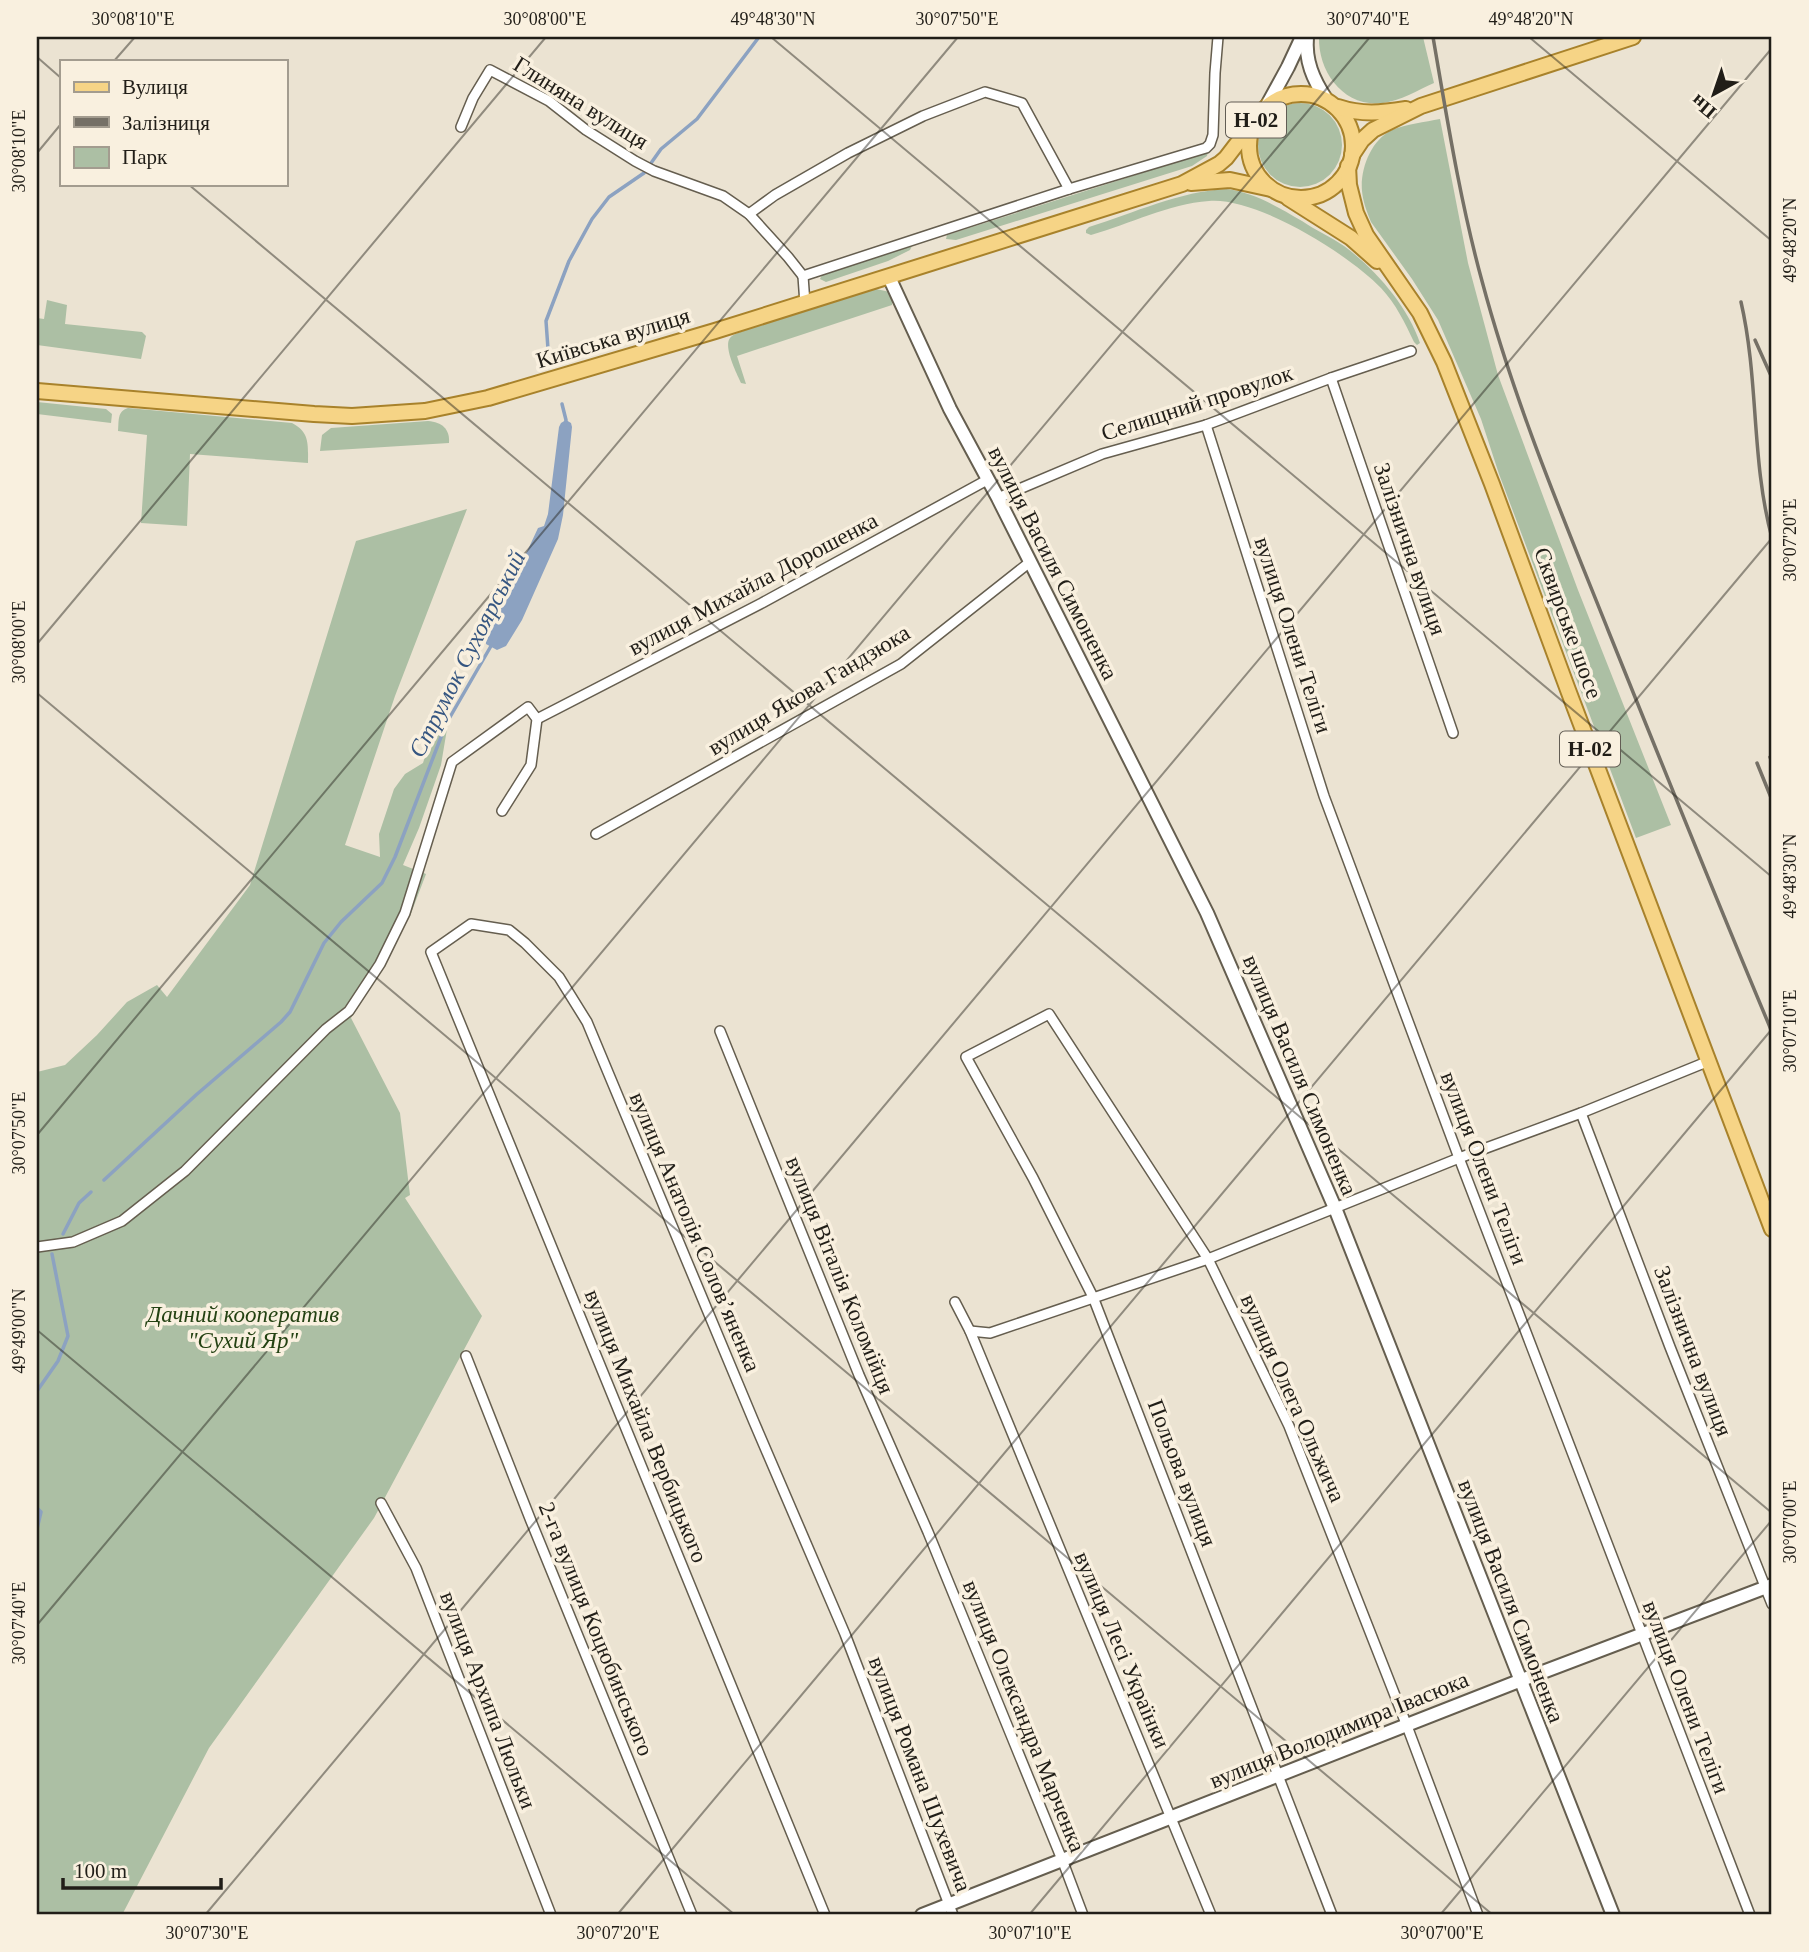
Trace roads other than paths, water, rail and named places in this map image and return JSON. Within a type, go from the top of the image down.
[{"type":"main road","name":"Н-02","points":[[1350,161],[1373,130],[1421,106],[1633,37]]},
{"type":"main road","name":"Н-02","points":[[1280,194],[1262,180],[1254,168],[1248,145],[1260,114],[1280,99],[1309,94],[1355,113],[1370,114],[1421,106]]},
{"type":"main road","points":[[1280,194],[1299,199],[1314,197],[1339,180],[1350,161],[1350,131],[1332,103]]},
{"type":"main road","name":"Київська вулиця","points":[[37,391],[352,416],[425,411],[510,392],[805,304],[1182,184],[1226,158],[1260,114]]},
{"type":"main road","name":"Сквирське шосе","points":[[1350,161],[1349,185],[1356,213],[1366,235],[1420,313],[1444,362],[1772,1229]]},
{"type":"main road","name":"Київська вулиця","points":[[1182,184],[1230,180],[1280,194]]},
{"type":"main road","name":"Сквирське шосе","points":[[1280,194],[1351,238],[1393,276]]},
{"type":"street","points":[[805,304],[803,276],[1069,188],[1206,148],[1213,135],[1218,37]]},
{"type":"street","points":[[1305,37],[1315,82],[1332,103]]},
{"type":"street","points":[[1260,114],[1305,37]]},
{"type":"street","name":"Глиняна вулиця","points":[[461,127],[473,98],[491,70],[549,101],[586,130],[641,164],[723,196],[749,214],[803,276]]},
{"type":"street","points":[[749,214],[775,195],[848,153],[923,116],[985,92],[1022,103],[1069,188]]},
{"type":"street","name":"вулиця Василя Симоненка","points":[[889,277],[950,409],[998,498],[1207,913],[1335,1208],[1613,1915]]},
{"type":"street","name":"Селищний провулок","points":[[998,498],[1102,454],[1206,425],[1411,351]]},
{"type":"street","name":"Залізнична вулиця","points":[[1331,378],[1452,733]]},
{"type":"street","name":"вулиця Олени Теліги","points":[[1206,425],[1324,796],[1459,1158],[1750,1915]]},
{"type":"street","name":"вулиця Михайла Дорошенка","points":[[537,719],[762,603],[987,480]]},
{"type":"street","name":"вулиця Якова Гандзюка","points":[[596,834],[901,664],[1030,562]]},
{"type":"street","points":[[37,1247],[73,1242],[122,1221],[185,1171],[326,1029],[349,1011],[380,964],[405,914],[452,762],[528,707],[537,719],[531,765],[502,811]]},
{"type":"street","name":"вулиця Анатолія Соловʼяненка","points":[[431,951],[471,924],[509,930],[559,977],[587,1022],[850,1647]]},
{"type":"street","name":"вулиця Михайла Вербицького","points":[[431,951],[825,1915]]},
{"type":"street","name":"вулиця Олега Ольжича","points":[[966,1057],[1049,1014],[1208,1259],[1289,1426],[1408,1726],[1478,1915]]},
{"type":"street","name":"вулиця Віталія Коломійця","points":[[720,1031],[859,1375],[928,1532]]},
{"type":"street","name":"Польова вулиця","points":[[966,1057],[1033,1178],[1093,1297],[1332,1915]]},
{"type":"street","points":[[970,1332],[990,1333],[1208,1259],[1709,1060]]},
{"type":"street","name":"Залізнична вулиця","points":[[1580,1112],[1670,1347],[1769,1586],[1772,1604]]},
{"type":"street","name":"вулиця Лесі Українки","points":[[955,1301],[1211,1915]]},
{"type":"street","name":"2-га вулиця Коцюбинського","points":[[466,1356],[692,1915]]},
{"type":"street","name":"вулиця Архипа Люльки","points":[[381,1503],[416,1568],[551,1915]]},
{"type":"street","name":"вулиця Олександра Марченка","points":[[928,1532],[1083,1915]]},
{"type":"street","name":"вулиця Володимира Івасюка","points":[[922,1915],[951,1910],[1063,1861],[1769,1586]]},
{"type":"street","name":"вулиця Романа Шухевича","points":[[850,1647],[951,1910]]},
{"type":"water","points":[[566,420],[572,427],[558,539],[522,620],[506,646],[497,650],[486,644],[486,640],[538,528],[544,526],[548,514],[559,427]]},
{"type":"waterway","name":"Струмок Сухоярський","points":[[549,363],[546,321],[569,261],[592,219],[609,197],[644,173],[661,149],[697,119],[759,37]]},
{"type":"waterway","name":"Струмок Сухоярський","points":[[562,404],[565,425]]},
{"type":"waterway","name":"Струмок Сухоярський","points":[[104,1180],[290,1012],[324,943],[341,922],[382,883],[395,857],[446,724],[491,646]]},
{"type":"waterway","name":"Струмок Сухоярський","points":[[63,1234],[79,1203],[91,1192]]},
{"type":"waterway","name":"Струмок Сухоярський","points":[[37,1391],[58,1361],[68,1336],[52,1254]]},
{"type":"waterway","name":"Струмок Сухоярський","points":[[37,1508],[41,1512],[37,1529]]},
{"type":"railway","points":[[1433,37],[1467,221],[1509,370],[1573,544],[1772,1032]]},
{"type":"railway","points":[[1741,302],[1747,331],[1761,480],[1772,538]]},
{"type":"railway","points":[[1755,340],[1772,378]]},
{"type":"railway","points":[[1770,757],[1772,762]]},
{"type":"railway","points":[[1757,763],[1772,800]]},
{"type":"park label","name":"Дачний кооператив \"Сухий Яр\"","points":[[243,1327]]}]
